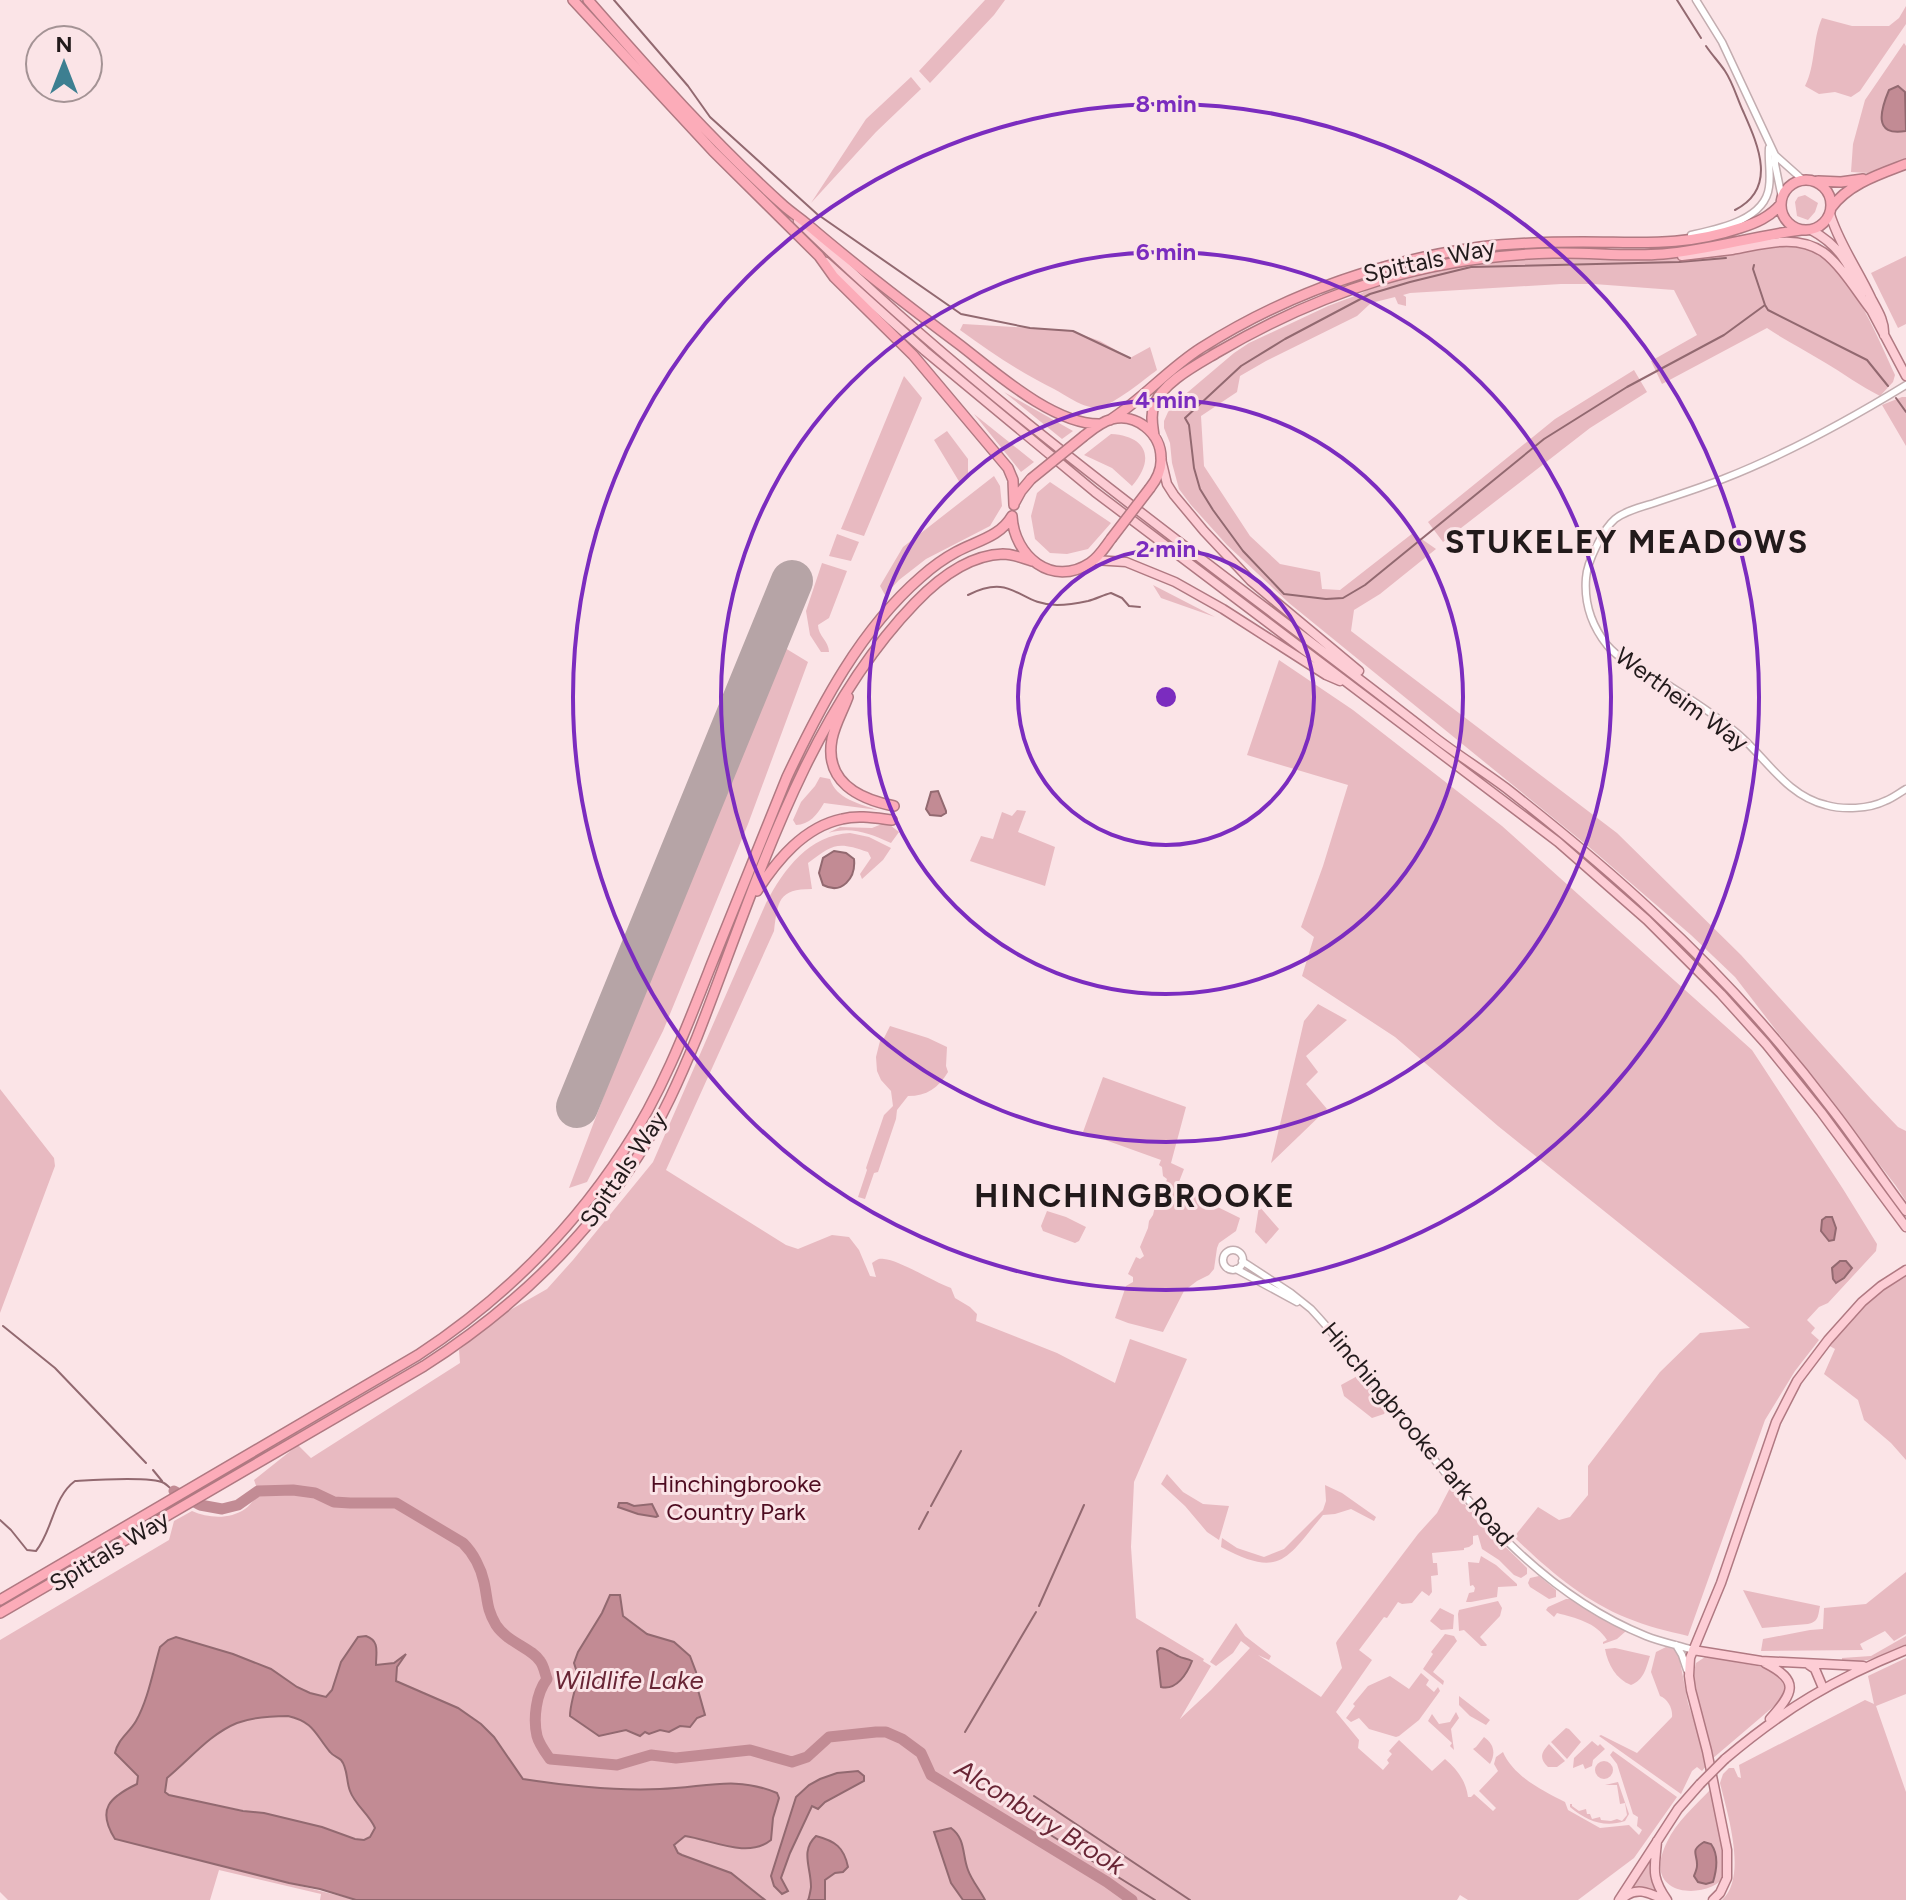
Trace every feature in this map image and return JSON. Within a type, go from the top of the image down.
[{"type":"highway","points":[[573,0],[713,151],[903,344],[1004,462],[1013,480],[1017,541],[1032,561],[1047,569],[1063,571],[1079,568],[1094,560],[1157,477],[1161,458],[1154,436],[1138,422],[1124,418],[1084,423],[1045,407],[881,286],[787,209],[712,134],[588,0]]},
{"type":"highway","points":[[1870,178],[1841,182],[1803,180],[1790,186],[1782,201],[1782,211],[1789,223],[1806,230],[1825,222],[1841,196],[1870,178],[1906,164]]},
{"type":"highway","points":[[1814,181],[1827,191],[1831,211]]},
{"type":"highway","name":"Spittals Way","points":[[1105,422],[1134,403],[1170,369],[1249,320],[1361,273],[1428,256],[1511,243],[1648,244],[1698,240],[1760,221],[1775,211],[1782,201]]},
{"type":"highway","name":"Spittals Way","points":[[1154,436],[1154,404],[1178,377],[1259,328],[1329,296],[1397,274],[1487,257],[1553,253],[1662,254],[1806,230]]},
{"type":"highway","points":[[1013,510],[1021,491],[1031,479],[1105,422]]},
{"type":"highway","name":"Spittals Way","points":[[0,1598],[28,1585],[444,1337],[491,1302],[553,1242],[625,1149],[651,1105],[685,1032],[787,777],[842,673],[881,619],[919,578],[956,552],[995,534],[1005,526],[1013,510]]},
{"type":"highway","name":"Spittals Way","points":[[0,1613],[454,1347],[524,1291],[571,1244],[613,1194],[668,1103],[783,817],[817,744],[855,679],[903,616],[925,593],[954,571],[995,555],[1032,561]]},
{"type":"highway","points":[[855,679],[833,735],[834,767],[853,792],[894,806]]},
{"type":"highway","points":[[742,914],[781,858],[814,830],[842,819],[869,817],[892,820]]},
{"type":"highway","points":[[0,1621],[28,1605],[60,1580]]},
{"type":"main road","points":[[787,209],[825,248],[1034,429],[1563,834],[1654,912],[1774,1036],[1906,1211]]},
{"type":"main road","points":[[1831,211],[1834,230],[1879,314],[1885,327],[1884,335]]},
{"type":"main road","points":[[1806,230],[1827,238],[1835,246],[1906,376]]},
{"type":"main road","points":[[1662,254],[1694,255],[1778,242],[1799,243],[1825,253],[1871,310]]},
{"type":"main road","points":[[819,256],[925,351],[1095,492],[1558,842],[1647,920],[1766,1044],[1906,1227]]},
{"type":"main road","points":[[1161,458],[1164,475],[1174,495],[1251,581],[1452,748]]},
{"type":"main road","points":[[1094,560],[1126,562],[1167,578],[1223,609],[1326,675],[1351,686]]},
{"type":"main road","points":[[1713,1900],[1727,1878],[1727,1850],[1689,1676],[1690,1658],[1721,1583],[1776,1422],[1797,1381],[1862,1302],[1904,1269]]},
{"type":"main road","name":"Hinchingbrooke Park Road","points":[[1693,1650],[1761,1661],[1868,1666]]},
{"type":"main road","points":[[1620,1900],[1678,1809],[1725,1759],[1762,1728],[1823,1688],[1906,1650]]},
{"type":"main road","points":[[1761,1661],[1785,1675],[1790,1688],[1786,1702],[1762,1728]]},
{"type":"main road","points":[[1808,1664],[1815,1669],[1823,1688]]},
{"type":"main road","points":[[1657,1840],[1654,1873],[1658,1887],[1667,1900]]},
{"type":"main road","points":[[1620,1900],[1640,1890],[1667,1900]]},
{"type":"street","points":[[1696,0],[1722,42],[1775,155],[1803,180]]},
{"type":"street","points":[[1648,244],[1706,231],[1754,212],[1760,207],[1769,188],[1769,144]]},
{"type":"street","points":[[1775,155],[1782,201]]},
{"type":"street","name":"Wertheim Way","points":[[1906,385],[1780,456],[1634,509],[1615,519],[1605,530],[1596,549],[1586,574],[1585,591],[1588,612],[1609,647],[1738,734],[1778,776],[1802,795],[1824,805],[1847,808],[1885,802],[1906,789]]},
{"type":"street","points":[[1232,1250],[1238,1252],[1242,1261],[1236,1269],[1229,1269],[1223,1259],[1232,1250]]},
{"type":"street","name":"Hinchingbrooke Park Road","points":[[1242,1261],[1311,1309],[1470,1501],[1513,1548],[1556,1584],[1609,1618],[1647,1636],[1693,1650]]},
{"type":"street","name":"Hinchingbrooke Park Road","points":[[1236,1269],[1311,1309]]},
{"type":"street","points":[[1676,1645],[1689,1676]]},
{"type":"green space","points":[[985,0],[1005,0],[930,83],[919,71]]},
{"type":"green space","points":[[1906,6],[1906,24],[1860,91],[1851,97],[1835,92],[1819,94],[1805,86],[1822,18],[1852,26],[1889,26],[1899,18]]},
{"type":"green space","points":[[1904,43],[1906,160],[1868,173],[1851,172],[1853,144],[1865,100]]},
{"type":"green space","points":[[911,77],[921,89],[876,132],[811,203],[866,119]]},
{"type":"green space","points":[[1805,195],[1818,203],[1808,220],[1797,216],[1795,202]]},
{"type":"green space","points":[[1786,245],[1822,256],[1856,295],[1895,375],[1893,382],[1880,396],[1767,328],[1662,384],[1651,361],[1697,335],[1674,290],[1561,284],[1410,293],[1403,295],[1406,306],[1398,304],[1395,297],[1371,303],[1357,316],[1240,376],[1237,392],[1201,416],[1204,466],[1250,536],[1280,564],[1320,572],[1322,589],[1340,590],[1413,533],[1436,549],[1380,594],[1354,610],[1351,631],[1617,833],[1741,955],[1871,1099],[1898,1127],[1906,1131],[1906,1201],[1735,977],[1589,847],[1289,603],[1227,545],[1179,489],[1164,428],[1164,421],[1175,403],[1234,353],[1249,343],[1374,286],[1464,265],[1509,260],[1690,258]]},
{"type":"green space","points":[[1906,256],[1906,324],[1898,328],[1871,273]]},
{"type":"green space","points":[[963,324],[1068,330],[1100,341],[1130,358],[1150,347],[1157,370],[1113,402],[1100,407],[1088,406],[994,354],[960,330]]},
{"type":"green space","points":[[1634,370],[1647,392],[1590,428],[1443,542],[1428,522],[1555,419]]},
{"type":"green space","points":[[904,376],[922,398],[864,536],[841,529]]},
{"type":"green space","points":[[1004,392],[1073,431],[1062,439]]},
{"type":"green space","points":[[1906,397],[1906,446],[1882,405]]},
{"type":"green space","points":[[974,414],[1034,462],[1021,472]]},
{"type":"green space","points":[[947,431],[968,459],[968,476],[960,483],[934,440]]},
{"type":"green space","points":[[1111,434],[1133,439],[1144,451],[1144,467],[1132,486],[1112,468],[1084,455]]},
{"type":"green space","points":[[994,476],[1000,486],[1002,506],[990,526],[926,559],[885,595],[880,586],[903,547]]},
{"type":"green space","points":[[1050,482],[1111,523],[1088,549],[1067,554],[1050,553],[1035,539],[1031,516],[1037,493]]},
{"type":"green space","points":[[837,534],[859,542],[851,561],[829,556]]},
{"type":"green space","points":[[822,563],[847,571],[829,618],[818,625],[829,652],[821,652],[810,635],[806,611]]},
{"type":"green space","points":[[1153,585],[1215,617],[1161,598]]},
{"type":"green space","points":[[785,648],[808,662],[748,824],[663,1031],[587,1182],[569,1188],[714,805]]},
{"type":"green space","points":[[1279,660],[1353,710],[1502,826],[1752,1050],[1877,1244],[1876,1251],[1828,1303],[1819,1307],[1807,1320],[1815,1328],[1811,1333],[1819,1340],[1795,1371],[1765,1420],[1688,1636],[1634,1621],[1596,1603],[1553,1572],[1514,1537],[1538,1507],[1559,1520],[1570,1517],[1588,1495],[1588,1466],[1660,1372],[1700,1333],[1750,1328],[1498,1126],[1395,1037],[1302,976],[1314,937],[1301,927],[1348,785],[1247,755]]},
{"type":"green space","points":[[820,777],[830,779],[833,786],[850,800],[878,810],[824,803],[813,818],[796,825],[793,820],[801,802]]},
{"type":"green space","points":[[1017,810],[1026,811],[1018,832],[1055,847],[1045,886],[970,861],[981,836],[993,839],[1002,812],[1012,816]]},
{"type":"green space","points":[[890,825],[899,832],[891,843],[860,832],[844,830],[828,833],[840,827],[872,828]]},
{"type":"green space","name":"Hinchingbrooke Country Park","points":[[850,833],[869,837],[891,848],[862,879],[860,874],[871,858],[868,852],[849,846],[830,848],[808,863],[812,889],[792,891],[782,899],[774,931],[666,1170],[786,1245],[798,1249],[832,1235],[849,1237],[859,1250],[870,1276],[876,1277],[872,1263],[878,1260],[898,1263],[951,1288],[955,1298],[977,1314],[976,1321],[1057,1353],[1115,1383],[1130,1339],[1187,1359],[1134,1482],[1131,1547],[1136,1618],[1211,1666],[1180,1719],[1250,1648],[1241,1641],[1233,1653],[1216,1666],[1210,1662],[1236,1623],[1245,1636],[1271,1656],[1269,1660],[1258,1655],[1321,1697],[1342,1668],[1337,1641],[1437,1513],[1450,1488],[1527,1568],[1527,1574],[1521,1578],[1514,1575],[1482,1549],[1478,1535],[1473,1536],[1473,1544],[1464,1550],[1432,1553],[1438,1575],[1431,1576],[1432,1592],[1429,1596],[1422,1591],[1412,1603],[1398,1602],[1387,1618],[1384,1617],[1359,1650],[1372,1660],[1336,1712],[1359,1740],[1358,1748],[1383,1770],[1392,1754],[1389,1751],[1399,1740],[1432,1771],[1445,1759],[1460,1776],[1468,1797],[1474,1794],[1493,1811],[1496,1808],[1479,1791],[1498,1771],[1494,1764],[1496,1757],[1503,1752],[1521,1775],[1565,1802],[1568,1810],[1600,1828],[1629,1825],[1639,1835],[1642,1830],[1637,1826],[1638,1817],[1633,1814],[1617,1764],[1610,1755],[1613,1751],[1677,1797],[1634,1858],[1578,1900],[1468,1900],[1460,1895],[1457,1900],[765,1900],[731,1873],[682,1855],[674,1845],[685,1836],[771,1839],[779,1798],[777,1793],[733,1784],[626,1789],[523,1779],[494,1737],[480,1724],[458,1708],[396,1681],[397,1667],[404,1656],[394,1663],[375,1665],[376,1644],[341,1662],[332,1690],[326,1697],[297,1687],[271,1669],[176,1637],[160,1647],[140,1713],[116,1748],[115,1753],[138,1775],[138,1784],[117,1794],[115,1839],[356,1900],[320,1900],[321,1894],[219,1870],[210,1900],[8,1900],[0,1892],[0,1640],[169,1540],[174,1521],[192,1511],[218,1517],[245,1509],[259,1494],[254,1480],[298,1445],[311,1458],[460,1363],[459,1350],[505,1313],[547,1289],[653,1162],[766,903],[781,878],[810,847],[835,835]]},
{"type":"green space","points":[[1318,1004],[1347,1020],[1306,1056],[1318,1072],[1306,1084],[1327,1109],[1271,1163],[1304,1021]]},
{"type":"green space","points":[[890,1026],[947,1047],[948,1072],[931,1090],[908,1096],[897,1110],[878,1172],[874,1173],[865,1199],[858,1197],[866,1168],[884,1115],[893,1106],[891,1091],[877,1071],[876,1057],[880,1041]]},
{"type":"green space","points":[[1103,1077],[1186,1107],[1171,1163],[1184,1169],[1177,1187],[1240,1218],[1236,1231],[1219,1243],[1214,1269],[1184,1291],[1163,1332],[1115,1318],[1126,1286],[1133,1282],[1133,1277],[1128,1274],[1136,1257],[1140,1259],[1144,1256],[1140,1247],[1153,1215],[1160,1185],[1167,1179],[1159,1165],[1161,1160],[1083,1132]]},
{"type":"green space","points":[[0,1089],[54,1158],[55,1166],[0,1313]]},
{"type":"green space","points":[[1259,1206],[1279,1229],[1266,1244],[1255,1232]]},
{"type":"green space","points":[[1047,1211],[1086,1227],[1079,1241],[1075,1243],[1043,1231],[1041,1226]]},
{"type":"green space","points":[[1906,1275],[1906,1460],[1864,1420],[1858,1400],[1824,1374],[1835,1349],[1828,1345],[1865,1304]]},
{"type":"green space","points":[[1361,1374],[1388,1407],[1384,1414],[1372,1418],[1344,1396],[1341,1385]]},
{"type":"green space","points":[[1167,1474],[1183,1492],[1203,1504],[1229,1506],[1219,1540],[1207,1532],[1161,1484]]},
{"type":"green space","points":[[1325,1485],[1376,1517],[1374,1521],[1351,1509],[1323,1515],[1290,1553],[1270,1563],[1241,1557],[1221,1547],[1222,1538],[1237,1548],[1264,1557],[1284,1549],[1323,1510]]},
{"type":"green space","points":[[1481,1556],[1496,1565],[1517,1586],[1498,1587],[1497,1597],[1466,1602],[1475,1588],[1470,1586],[1468,1562],[1479,1563]]},
{"type":"green space","points":[[1906,1572],[1906,1634],[1894,1641],[1885,1631],[1860,1644],[1863,1650],[1761,1651],[1763,1639],[1823,1629],[1824,1608],[1866,1604]]},
{"type":"green space","points":[[1539,1576],[1556,1590],[1556,1597],[1549,1599],[1530,1587],[1530,1578]]},
{"type":"green space","points":[[1743,1590],[1820,1606],[1817,1618],[1808,1624],[1762,1628]]},
{"type":"green space","points":[[1566,1599],[1626,1631],[1617,1639],[1603,1644],[1607,1640],[1591,1625],[1557,1613],[1554,1617],[1546,1610]]},
{"type":"green space","points":[[1498,1601],[1502,1608],[1500,1616],[1480,1637],[1486,1646],[1481,1646],[1464,1630],[1459,1631],[1459,1610]]},
{"type":"green space","points":[[1440,1608],[1454,1615],[1453,1629],[1441,1630],[1430,1621]]},
{"type":"green space","points":[[1445,1634],[1454,1636],[1457,1641],[1433,1672],[1444,1681],[1443,1685],[1423,1669]]},
{"type":"green space","points":[[1906,1636],[1906,1645],[1882,1655],[1868,1660],[1842,1662],[1842,1658],[1871,1656]]},
{"type":"green space","points":[[1666,1647],[1674,1649],[1679,1656],[1688,1703],[1708,1764],[1702,1771],[1697,1767],[1692,1771],[1681,1794],[1599,1736],[1637,1753],[1672,1717],[1672,1711],[1660,1696],[1651,1672],[1656,1652]]},
{"type":"green space","points":[[1615,1648],[1650,1656],[1644,1673],[1631,1685],[1611,1666],[1605,1649]]},
{"type":"green space","points":[[1705,1657],[1765,1668],[1779,1677],[1786,1693],[1712,1759],[1694,1686],[1696,1663]]},
{"type":"green space","points":[[1906,1658],[1906,1694],[1876,1706],[1906,1792],[1906,1900],[1722,1900],[1730,1890],[1735,1861],[1731,1827],[1720,1783],[1723,1774],[1734,1768],[1741,1778],[1739,1765],[1865,1700],[1874,1704],[1868,1676]]},
{"type":"green space","points":[[1421,1673],[1429,1680],[1426,1685],[1434,1692],[1438,1687],[1440,1691],[1419,1720],[1399,1736],[1369,1729],[1359,1718],[1351,1722],[1346,1718],[1368,1686],[1390,1676],[1409,1689]]},
{"type":"green space","points":[[1459,1696],[1490,1720],[1486,1725],[1459,1705]]},
{"type":"green space","points":[[1456,1712],[1459,1718],[1451,1729],[1454,1750],[1450,1746],[1452,1743],[1428,1721],[1432,1714],[1439,1724],[1450,1722]]},
{"type":"green space","points":[[288,1716],[302,1719],[332,1755],[341,1760],[350,1792],[375,1829],[368,1837],[351,1838],[314,1825],[165,1792],[167,1778],[227,1728],[256,1718]]},
{"type":"green space","points":[[1566,1728],[1581,1742],[1567,1759],[1551,1742]]},
{"type":"green space","points":[[1484,1737],[1493,1749],[1490,1764],[1473,1749]]},
{"type":"green space","points":[[1592,1741],[1605,1749],[1593,1760],[1592,1766],[1585,1769],[1583,1764],[1573,1768],[1574,1758]]},
{"type":"green space","points":[[1549,1744],[1565,1761],[1557,1767],[1548,1767],[1543,1761],[1543,1753]]},
{"type":"green space","points":[[1604,1761],[1613,1770],[1604,1779],[1595,1770]]},
{"type":"green space","points":[[1618,1782],[1629,1814],[1625,1821],[1610,1824],[1596,1822],[1570,1807],[1572,1804],[1579,1811],[1586,1809],[1592,1819],[1600,1817],[1601,1820],[1622,1821],[1627,1815],[1625,1803],[1620,1804],[1617,1785],[1605,1785]]},
{"type":"green space","points":[[1710,1790],[1723,1846],[1725,1875],[1706,1889],[1680,1890],[1669,1885],[1662,1875],[1661,1861],[1675,1828]]},
{"type":"green space","points":[[1651,1856],[1650,1877],[1657,1893],[1638,1887],[1629,1888]]},
{"type":"water","points":[[1898,86],[1905,92],[1906,131],[1895,132],[1884,126],[1882,113],[1889,90]]},
{"type":"water","points":[[938,791],[946,813],[930,815],[926,809],[931,792]]},
{"type":"water","points":[[834,851],[846,853],[854,859],[854,866],[846,883],[830,888],[823,885],[819,873],[823,858]]},
{"type":"water","points":[[1832,1217],[1836,1228],[1834,1240],[1829,1241],[1821,1231],[1822,1220]]},
{"type":"water","points":[[1840,1261],[1846,1261],[1852,1268],[1836,1283],[1832,1268]]},
{"type":"water","points":[[619,1503],[634,1506],[652,1504],[658,1516],[638,1514],[618,1507]]},
{"type":"water","name":"Wildlife Lake","points":[[610,1595],[620,1595],[623,1616],[647,1634],[674,1642],[690,1656],[705,1715],[697,1718],[690,1727],[680,1726],[669,1732],[645,1732],[640,1736],[626,1730],[599,1736],[570,1716],[579,1679],[574,1663]]},
{"type":"water","points":[[366,1636],[373,1641],[376,1665],[394,1663],[406,1654],[397,1667],[396,1681],[458,1708],[481,1724],[494,1737],[523,1779],[626,1789],[733,1784],[777,1793],[779,1798],[771,1840],[762,1845],[730,1847],[685,1836],[674,1845],[682,1855],[731,1873],[765,1900],[356,1900],[115,1839],[109,1829],[106,1812],[113,1799],[137,1784],[138,1776],[115,1753],[140,1713],[160,1647],[168,1640],[176,1637],[233,1654],[271,1669],[297,1687],[326,1697],[332,1690],[341,1662],[358,1637]],"holes":[[[288,1716],[309,1725],[343,1763],[352,1796],[375,1828],[370,1837],[355,1839],[322,1827],[165,1792],[167,1778],[227,1728],[262,1717]]]},
{"type":"water","points":[[1160,1648],[1192,1661],[1184,1676],[1166,1688],[1161,1687],[1157,1651]]},
{"type":"water","points":[[858,1771],[864,1776],[864,1781],[818,1809],[812,1806],[781,1878],[788,1891],[782,1894],[774,1886],[771,1876],[796,1797],[820,1779]]},
{"type":"water","points":[[951,1828],[959,1837],[968,1870],[985,1900],[963,1900],[951,1883],[934,1832]]},
{"type":"water","points":[[816,1836],[838,1846],[848,1867],[825,1880],[825,1900],[808,1900],[811,1887],[807,1853]]},
{"type":"water","points":[[1704,1842],[1711,1844],[1716,1862],[1713,1882],[1706,1884],[1698,1882],[1694,1876],[1697,1866],[1695,1850]]},
{"type":"waterway","points":[[614,0],[688,86],[710,117],[817,214],[961,314],[1030,328],[1073,331],[1130,358]]},
{"type":"waterway","points":[[1677,0],[1701,38]]},
{"type":"waterway","points":[[1706,46],[1730,80],[1754,138],[1761,165],[1756,190],[1748,201],[1735,210]]},
{"type":"waterway","points":[[1726,258],[1471,267],[1370,294],[1241,366],[1185,418],[1189,425],[1200,489],[1243,551],[1284,594],[1343,598],[1365,585],[1544,439],[1627,387],[1724,335],[1765,305],[1768,310],[1867,360],[1888,386]]},
{"type":"waterway","points":[[1754,265],[1765,305]]},
{"type":"waterway","points":[[1896,398],[1906,412]]},
{"type":"waterway","points":[[968,595],[983,589],[1006,588],[1044,604],[1057,605],[1088,601],[1111,593],[1129,606],[1140,607]]},
{"type":"waterway","points":[[3,1326],[55,1368],[146,1463]]},
{"type":"waterway","points":[[931,1506],[961,1451]]},
{"type":"waterway","points":[[153,1470],[162,1481]]},
{"type":"waterway","name":"Alconbury Brook","points":[[0,1520],[27,1550],[36,1551],[62,1496],[75,1481],[157,1481],[174,1491]]},
{"type":"waterway","name":"Alconbury Brook","points":[[174,1491],[200,1505],[222,1509],[238,1505],[258,1491],[315,1493],[334,1502],[396,1503],[463,1543],[481,1571],[489,1609],[496,1625],[536,1656],[542,1665],[547,1679],[538,1699],[536,1729],[539,1742],[550,1759],[617,1765],[651,1755],[676,1758],[750,1750],[792,1762],[807,1757],[829,1737],[886,1732],[921,1753],[931,1775],[1132,1900]]},
{"type":"waterway","points":[[1039,1606],[1084,1505]]},
{"type":"waterway","points":[[919,1529],[928,1512]]},
{"type":"waterway","points":[[965,1732],[1036,1612]]},
{"type":"waterway","points":[[1034,1796],[1190,1900]]},
{"type":"waterway","points":[[1049,1834],[1155,1900]]},
{"type":"runway","points":[[577,1107],[792,581]]},
{"type":"district","name":"STUKELEY MEADOWS","points":[[1627,542]]},
{"type":"district","name":"HINCHINGBROOKE","points":[[1135,1196]]}]
